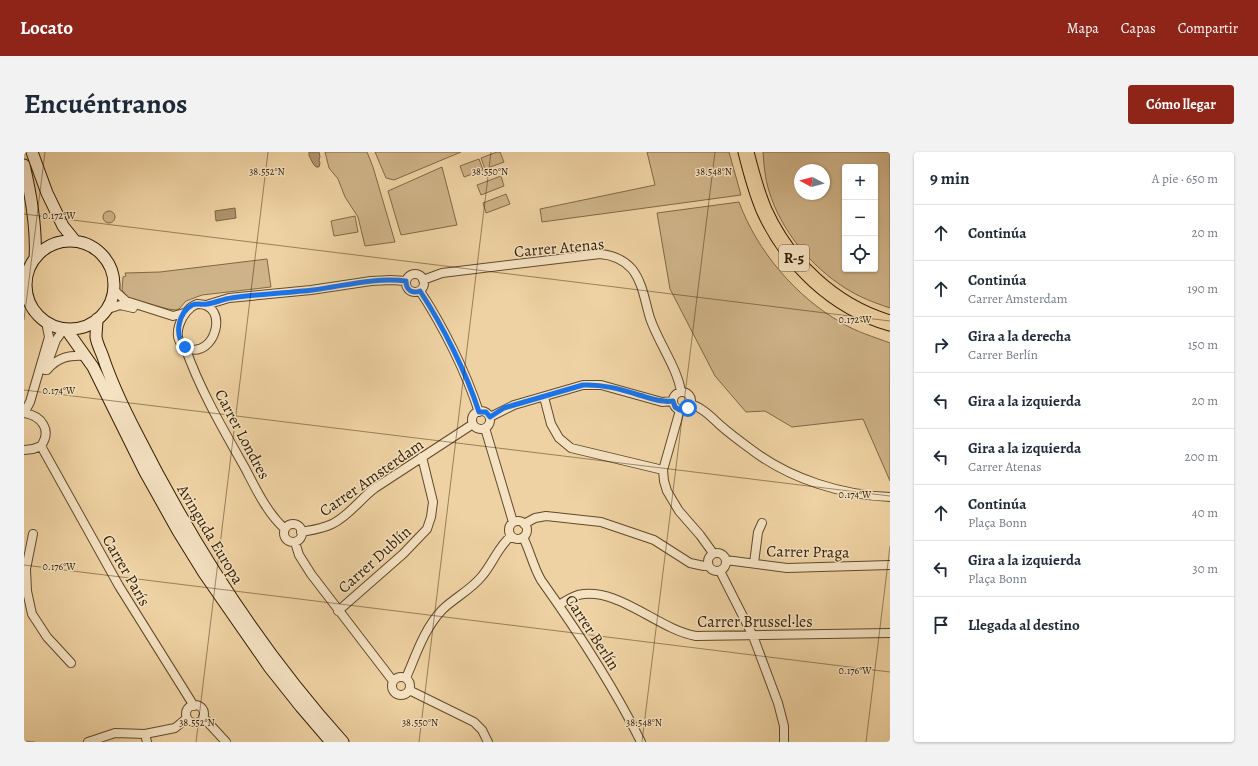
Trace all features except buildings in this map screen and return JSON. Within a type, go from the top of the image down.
[{"type":"highway","name":"R-5","points":[[746,152],[754,183],[764,210],[782,242],[797,261],[822,287],[844,303],[862,313],[890,323]]},
{"type":"highway","points":[[751,152],[757,177],[769,208],[783,234],[797,252],[818,274],[845,296],[872,310],[890,316]]},
{"type":"main road","points":[[32,152],[47,193],[63,226],[76,242]]},
{"type":"main road","points":[[24,165],[31,196],[36,241],[35,258]]},
{"type":"main road","points":[[60,242],[76,242],[86,244],[103,256],[110,269],[113,284],[111,300],[97,319],[87,325],[65,329],[46,322],[35,312],[28,299],[26,285],[28,271],[35,258],[46,248],[60,242]]},
{"type":"main road","name":"Avinguda Europa","points":[[97,319],[96,338],[108,373],[154,469],[186,526],[224,588],[299,690],[343,742]]},
{"type":"main road","name":"Avinguda Europa","points":[[65,329],[99,378],[151,483],[204,573],[270,668],[331,742]]},
{"type":"street","name":"Carrer Atenas","points":[[423,280],[442,273],[610,254],[626,263],[637,275],[650,319],[679,381],[681,392]]},
{"type":"street","points":[[416,274],[421,276],[424,284],[420,291],[411,291],[407,287],[406,281],[410,276],[416,274]]},
{"type":"street","points":[[206,305],[214,311],[216,319],[215,330],[211,340],[206,346],[200,349],[195,350],[185,347],[180,339],[179,322],[184,313],[192,305],[206,305],[229,298],[311,290],[372,281],[406,281]]},
{"type":"street","points":[[113,284],[116,292],[126,301],[173,316],[184,313]]},
{"type":"street","points":[[420,291],[452,348],[479,412]]},
{"type":"street","points":[[105,310],[120,305],[134,308],[173,322],[179,331]]},
{"type":"street","points":[[28,414],[30,402],[49,338],[46,322]]},
{"type":"street","points":[[28,414],[56,340],[65,329]]},
{"type":"street","name":"Carrer Londres","points":[[185,347],[200,385],[233,447],[268,510],[285,529]]},
{"type":"street","points":[[40,383],[46,370],[54,361],[73,355],[85,356]]},
{"type":"street","points":[[490,417],[507,407],[583,385],[592,384],[612,387],[662,402],[673,401]]},
{"type":"street","points":[[681,392],[688,395],[691,400],[691,404],[688,408],[680,410],[675,407],[673,401],[675,396],[681,392]]},
{"type":"street","points":[[544,397],[550,420],[556,432],[565,444],[571,448],[663,470]]},
{"type":"street","points":[[691,404],[704,410],[721,426],[753,451],[792,473],[835,488],[890,497]]},
{"type":"street","points":[[680,410],[663,470],[664,481],[679,511],[700,534],[713,553],[721,554],[726,560],[724,567],[720,570],[714,571],[708,565],[708,558],[713,553]]},
{"type":"street","points":[[479,412],[486,412],[490,417],[490,423],[485,428],[478,429],[474,424],[473,416],[479,412]]},
{"type":"street","points":[[24,450],[41,446],[46,437],[45,428],[40,420],[28,414]]},
{"type":"street","name":"Carrer Amsterdam","points":[[301,532],[322,528],[337,521],[366,495],[474,424]]},
{"type":"street","points":[[485,428],[513,522]]},
{"type":"street","name":"Carrer París","points":[[41,446],[119,586],[194,706]]},
{"type":"street","name":"Carrer Dublín","points":[[338,611],[397,559],[427,529],[431,518],[433,502],[422,457]]},
{"type":"street","points":[[524,524],[531,520],[546,516],[601,522],[654,540],[690,563],[704,566],[708,565]]},
{"type":"street","points":[[520,521],[524,524],[527,530],[523,538],[517,539],[511,536],[509,528],[513,522],[520,521]]},
{"type":"street","points":[[754,564],[758,532],[762,522]]},
{"type":"street","points":[[293,525],[298,527],[301,532],[301,537],[295,542],[286,540],[284,534],[285,529],[288,526],[293,525]]},
{"type":"street","points":[[33,534],[26,569],[26,591],[32,614],[48,637],[71,663]]},
{"type":"street","points":[[406,678],[423,639],[438,615],[445,607],[482,577],[501,546],[511,536]]},
{"type":"street","name":"Carrer Berlín","points":[[523,538],[527,544],[537,574],[607,679],[641,742]]},
{"type":"street","points":[[295,542],[299,555],[304,564],[338,611],[393,681]]},
{"type":"street","name":"Carrer Praga","points":[[726,560],[787,568],[890,565]]},
{"type":"street","points":[[720,570],[753,636],[782,716],[784,726],[784,742]]},
{"type":"street","name":"Carrer Brussel·les","points":[[559,605],[578,596],[595,595],[624,602],[667,626],[688,634],[706,636],[890,633]]},
{"type":"street","points":[[398,677],[406,678],[410,683],[409,690],[403,695],[394,692],[392,687],[393,681],[398,677]]},
{"type":"street","points":[[409,690],[474,722],[482,730],[488,742]]},
{"type":"street","points":[[88,742],[115,733],[145,739],[176,728],[187,718],[188,710],[194,706],[202,709],[203,717],[226,742]]},
{"type":"street","points":[[187,718],[191,722],[197,723],[203,717]]},
{"type":"shaded area","points":[[309,152],[319,152],[319,167],[314,165],[309,156]]},
{"type":"shaded area","points":[[325,152],[367,152],[373,167],[395,242],[365,246],[358,217],[345,197],[338,179],[329,168]]},
{"type":"shaded area","points":[[375,152],[461,152],[394,180],[386,178]]},
{"type":"shaded area","points":[[500,152],[504,162],[485,169],[481,158]]},
{"type":"shaded area","points":[[647,152],[729,152],[741,195],[542,222],[540,209],[655,185]]},
{"type":"shaded area","points":[[763,152],[890,152],[890,308],[867,300],[845,288],[820,269],[809,258],[789,233],[781,220],[769,191]]},
{"type":"shaded area","points":[[479,159],[483,170],[464,177],[460,166]]},
{"type":"shaded area","points":[[442,167],[457,225],[401,235],[388,191]]},
{"type":"shaded area","points":[[501,176],[504,186],[481,195],[477,185]]},
{"type":"shaded area","points":[[506,194],[510,204],[486,213],[483,203]]},
{"type":"shaded area","points":[[739,202],[756,238],[767,255],[794,286],[809,300],[842,323],[860,332],[890,343],[890,481],[863,419],[792,427],[765,411],[746,412],[715,376],[670,289],[657,213]]},
{"type":"shaded area","points":[[235,208],[236,218],[216,221],[215,211]]},
{"type":"shaded area","points":[[107,211],[111,211],[115,217],[111,223],[107,223],[103,219],[103,215]]},
{"type":"shaded area","points":[[355,216],[358,232],[334,236],[331,221]]},
{"type":"shaded area","points":[[267,259],[271,287],[202,295],[186,301],[179,309],[176,310],[125,297],[122,290],[123,277],[126,276],[125,273],[160,272]]},
{"type":"route","points":[[185,347],[180,339],[179,322],[187,309],[192,305],[206,305],[229,298],[311,290],[372,281],[406,281],[408,289],[414,292],[420,291],[427,302],[452,348],[479,412],[486,412],[490,417],[504,408],[583,385],[592,384],[612,387],[662,402],[673,401],[675,407],[680,410],[686,410],[688,408]]}]
